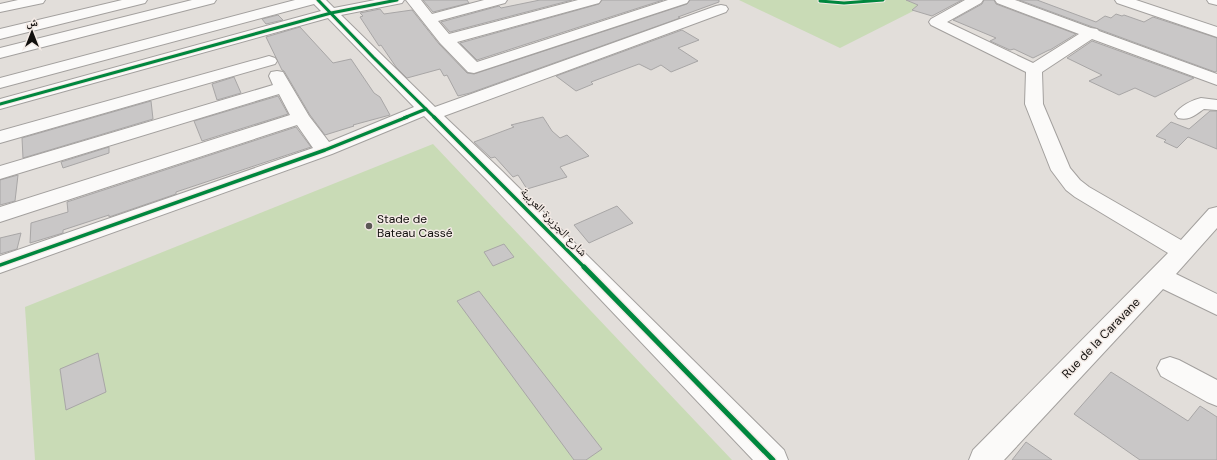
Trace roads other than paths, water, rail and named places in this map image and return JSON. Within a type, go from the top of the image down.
[{"type":"street","points":[[0,8],[38,0]]},
{"type":"street","points":[[0,34],[62,13],[140,0]]},
{"type":"street","points":[[0,53],[209,0]]},
{"type":"street","points":[[0,83],[311,0]]},
{"type":"street","points":[[0,104],[254,35],[324,7],[398,0]]},
{"type":"street","points":[[413,0],[446,40],[497,92]]},
{"type":"street","points":[[429,19],[500,0]]},
{"type":"street","points":[[446,40],[594,0]]},
{"type":"street","points":[[474,68],[682,0]]},
{"type":"street","points":[[0,265],[429,112],[497,92],[721,9],[702,0]]},
{"type":"street","points":[[976,0],[936,22],[1034,70]]},
{"type":"street","points":[[1002,0],[1092,32],[1217,80]]},
{"type":"street","points":[[1038,0],[1217,66]]},
{"type":"street","points":[[1122,0],[1217,32]]},
{"type":"street","points":[[1162,0],[1217,18]]},
{"type":"street","name":"شارع الجزيرة العربية","points":[[324,7],[773,460]]},
{"type":"street","points":[[62,13],[67,36]]},
{"type":"street","points":[[240,19],[254,35],[302,118],[325,150]]},
{"type":"street","points":[[1034,70],[1092,32]]},
{"type":"street","points":[[0,136],[269,61]]},
{"type":"street","points":[[1034,70],[1034,104],[1061,170],[1073,185],[1082,192],[1182,251]]},
{"type":"street","points":[[0,173],[284,87]]},
{"type":"street","points":[[1184,114],[1201,103],[1217,105]]},
{"type":"street","points":[[0,215],[302,118]]},
{"type":"street","name":"Rue de la Caravane","points":[[984,460],[1160,277],[1217,214]]},
{"type":"street","points":[[1160,277],[1217,305]]},
{"type":"street","points":[[1170,368],[1217,394]]},
{"type":"place","name":"Stade de Bateau Cassé","points":[[369,226]]}]
